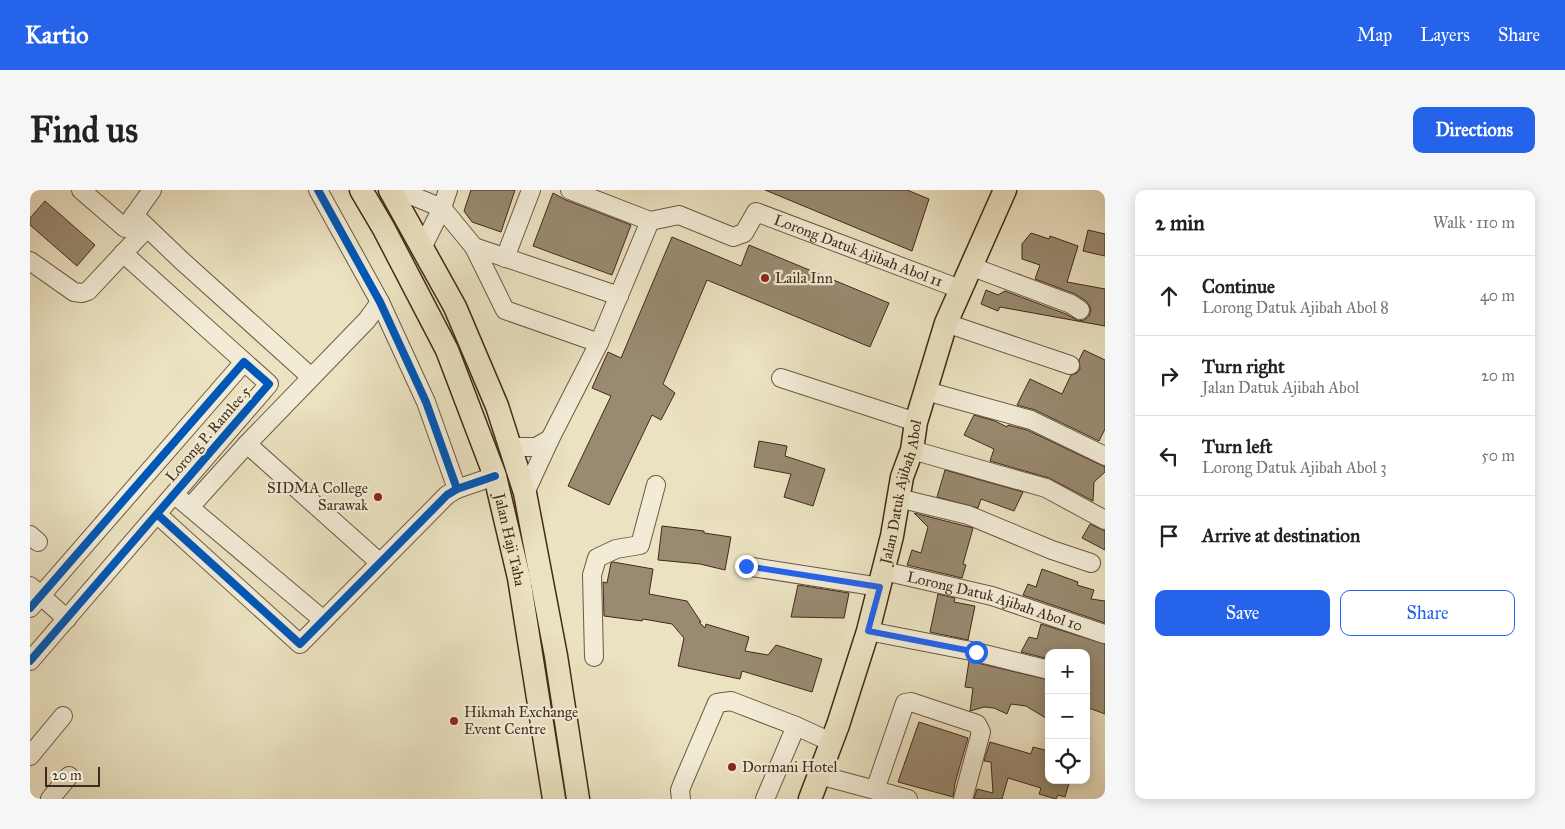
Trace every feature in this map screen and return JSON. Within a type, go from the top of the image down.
[{"type":"main road","name":"Jalan Haji Taha","points":[[361,190],[384,229],[447,350],[495,476],[519,578],[554,799]]},
{"type":"main road","name":"Jalan Haji Taha","points":[[390,190],[455,307],[497,406],[525,494],[556,656],[578,799]]},
{"type":"main road","name":"Jalan Datuk Ajibah Abol","points":[[810,799],[868,631],[882,579],[902,477],[912,450],[916,422],[946,323],[1005,190]]},
{"type":"street","points":[[81,190],[125,228],[152,190]]},
{"type":"street","points":[[318,190],[380,302],[426,402],[457,489]]},
{"type":"street","points":[[398,190],[442,208],[474,247],[505,310],[600,343]]},
{"type":"street","points":[[422,248],[442,208],[448,190]]},
{"type":"street","points":[[506,258],[530,190]]},
{"type":"street","points":[[525,494],[550,439],[600,343],[650,221],[570,190]]},
{"type":"street","name":"Lorong Datuk Ajibah Abol 11","points":[[650,221],[679,215],[733,237],[744,233],[756,212],[960,289]]},
{"type":"street","points":[[134,215],[181,260],[311,376]]},
{"type":"street","points":[[30,261],[74,292],[82,293],[88,291],[147,228]]},
{"type":"street","points":[[474,247],[619,296]]},
{"type":"street","points":[[123,253],[244,362]]},
{"type":"street","points":[[970,266],[1071,304],[1080,310]]},
{"type":"street","points":[[190,507],[311,376],[367,320],[380,302]]},
{"type":"street","points":[[946,323],[1070,365]]},
{"type":"street","name":"Lorong P. Ramlee 5","points":[[30,661],[269,384],[244,362],[34,596]]},
{"type":"street","points":[[781,378],[916,422]]},
{"type":"street","points":[[926,391],[1031,420],[1105,456]]},
{"type":"street","points":[[509,447],[536,447],[550,439]]},
{"type":"street","points":[[247,444],[379,562]]},
{"type":"street","points":[[912,450],[1046,488],[1105,520]]},
{"type":"street","points":[[157,514],[300,644],[322,619],[447,495],[457,489],[495,476]]},
{"type":"street","points":[[594,657],[592,575],[597,558],[616,549],[640,545],[656,486]]},
{"type":"street","points":[[174,494],[322,619]]},
{"type":"street","points":[[898,498],[968,515],[1052,550],[1091,563]]},
{"type":"street","name":"Lorong Datuk Ajibah Abol 10","points":[[746,566],[882,579],[992,596],[1104,634]]},
{"type":"street","points":[[34,596],[67,619]]},
{"type":"street","points":[[868,631],[976,652],[1045,669]]},
{"type":"street","points":[[681,799],[680,790],[717,703],[731,701],[796,726],[831,742]]},
{"type":"street","points":[[875,790],[905,703],[911,702],[977,724],[981,732],[962,799]]},
{"type":"street","points":[[30,756],[63,716]]},
{"type":"street","points":[[765,799],[796,726]]},
{"type":"street","points":[[819,775],[908,799]]},
{"type":"street","points":[[50,799],[69,776]]},
{"type":"building","points":[[471,190],[515,190],[501,232],[472,222],[464,211]]},
{"type":"building","points":[[765,190],[907,190],[929,199],[912,251]]},
{"type":"building","points":[[553,193],[566,200],[631,225],[612,275],[533,246]]},
{"type":"building","points":[[45,201],[95,245],[77,266],[30,225],[30,218]]},
{"type":"building","points":[[1088,230],[1105,234],[1105,256],[1083,251]]},
{"type":"building","points":[[1031,233],[1049,239],[1050,236],[1078,246],[1067,282],[1105,289],[1105,326],[1000,307],[998,311],[981,304],[986,290],[998,295],[1005,291],[1066,314],[1079,321],[1089,316],[1091,310],[1086,301],[1075,294],[1035,279],[1040,265],[1022,259],[1022,244]]},
{"type":"building","points":[[672,237],[741,266],[749,245],[889,303],[870,347],[707,280],[663,384],[675,393],[661,420],[652,415],[609,505],[568,486],[611,396],[592,388],[608,352],[621,358]]},
{"type":"building","points":[[1084,350],[1105,360],[1105,429],[1099,441],[1035,410],[1017,405],[1030,379],[1062,394],[1071,375],[1077,373],[1080,369],[1079,360]]},
{"type":"building","points":[[974,415],[995,421],[1007,427],[1008,425],[1027,430],[1105,467],[1105,472],[1094,482],[1093,501],[1049,478],[990,461],[994,449],[964,435]]},
{"type":"building","points":[[759,441],[787,446],[785,456],[825,469],[813,506],[784,497],[791,474],[754,467]]},
{"type":"building","points":[[945,470],[1023,492],[1014,511],[981,499],[978,508],[937,497]]},
{"type":"building","points":[[914,513],[973,528],[963,564],[966,565],[962,578],[907,565],[912,550],[921,553],[928,527]]},
{"type":"building","points":[[1090,524],[1105,531],[1105,550],[1082,538]]},
{"type":"building","points":[[662,526],[704,531],[704,533],[731,537],[725,570],[700,564],[658,560]]},
{"type":"building","points":[[611,563],[653,569],[649,594],[687,601],[701,622],[699,622],[705,628],[706,624],[749,637],[745,651],[768,655],[776,645],[822,659],[812,692],[742,671],[740,679],[678,666],[684,638],[672,624],[643,619],[642,621],[604,616],[603,582],[607,583]]},
{"type":"building","points":[[1042,569],[1078,582],[1077,585],[1094,590],[1091,599],[1105,601],[1105,623],[1023,595],[1028,584],[1036,587]]},
{"type":"building","points":[[798,585],[849,593],[844,618],[791,617]]},
{"type":"building","points":[[938,594],[955,598],[954,602],[975,606],[968,640],[930,632]]},
{"type":"building","points":[[1041,624],[1105,644],[1105,714],[1090,708],[1090,649],[1045,649],[1045,658],[1021,652],[1029,637],[1037,639]]},
{"type":"building","points":[[969,661],[1045,679],[1045,718],[1026,706],[1011,704],[1007,714],[994,708],[984,707],[970,711],[973,688],[965,687]]},
{"type":"building","points":[[919,722],[968,738],[955,783],[953,797],[898,782]]},
{"type":"building","points":[[990,742],[1031,754],[1033,747],[1045,750],[1045,784],[1069,784],[1065,797],[1058,795],[1056,799],[1039,794],[1041,788],[1008,778],[1002,799],[974,799],[977,789],[993,793],[991,762],[984,761]]},
{"type":"cycle path","points":[[318,190],[380,302],[426,402],[457,489]]},
{"type":"cycle path","points":[[30,608],[244,362],[269,384],[30,661]]},
{"type":"cycle path","points":[[157,514],[300,644],[447,495],[457,489],[495,476]]},
{"type":"place","name":"Laila Inn","points":[[765,278]]},
{"type":"place","name":"SIDMA College Sarawak","points":[[378,497]]},
{"type":"place","name":"Hikmah Exchange Event Centre","points":[[454,721]]},
{"type":"place","name":"Dormani Hotel","points":[[732,767]]},
{"type":"route","points":[[746,566],[880,587],[868,631],[976,652]]}]
